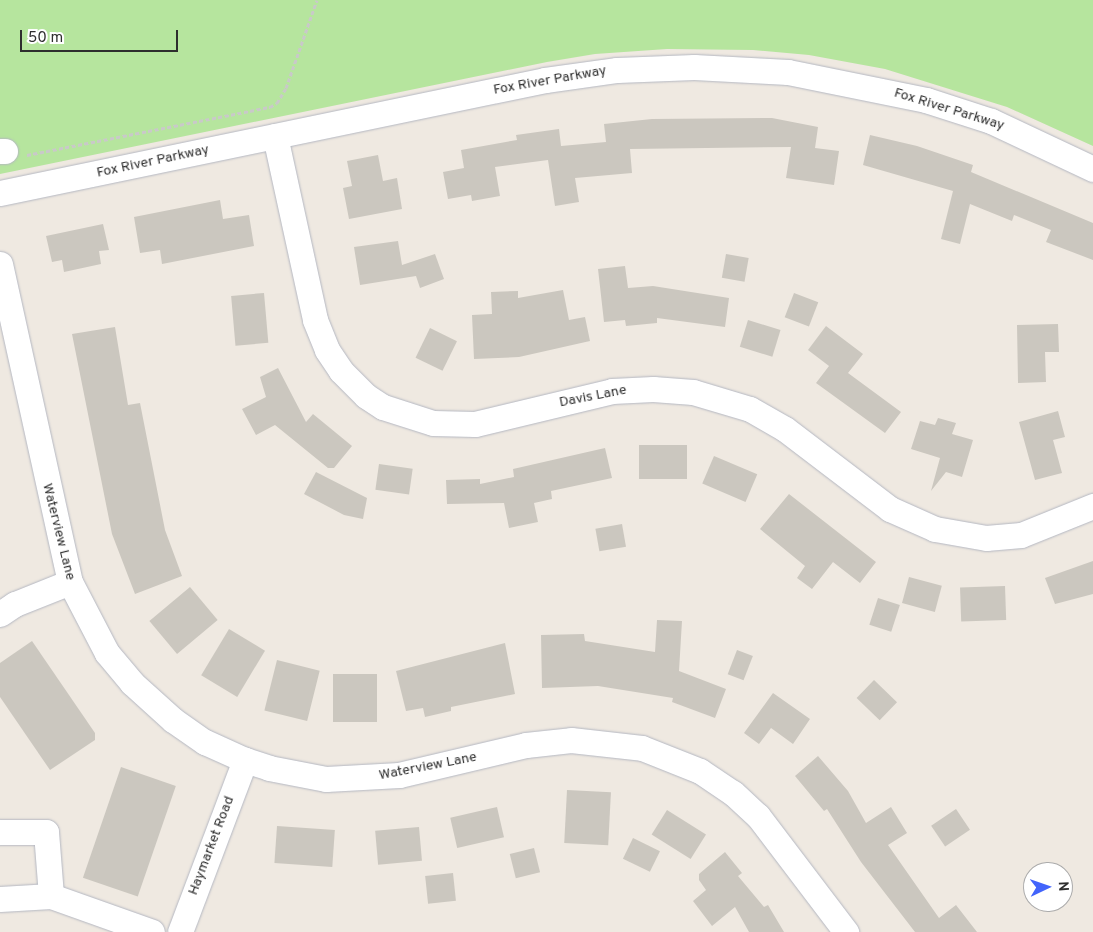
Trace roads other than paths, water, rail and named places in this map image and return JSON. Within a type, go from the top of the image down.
[{"type":"street","name":"Fox River Parkway","points":[[0,193],[545,80],[617,70],[694,67],[788,72],[926,100],[991,121],[1093,169]]},
{"type":"street","name":"Davis Lane","points":[[275,136],[315,320],[327,350],[342,371],[366,396],[383,407],[433,423],[475,424],[612,391],[654,388],[693,392],[736,404],[778,425],[890,509],[935,529],[986,538],[1021,535],[1093,506]]},
{"type":"street","name":"Waterview Lane","points":[[0,264],[70,582],[107,653],[132,683],[189,731],[244,760],[303,776],[356,779],[400,775],[526,745],[571,740],[642,748],[700,771],[739,799],[780,842],[846,932]]},
{"type":"street","points":[[0,614],[15,604],[70,582]]},
{"type":"street","name":"Haymarket Road","points":[[180,932],[244,760]]},
{"type":"street","points":[[0,832],[46,832],[51,896]]},
{"type":"street","points":[[0,899],[51,896],[152,932]]}]
